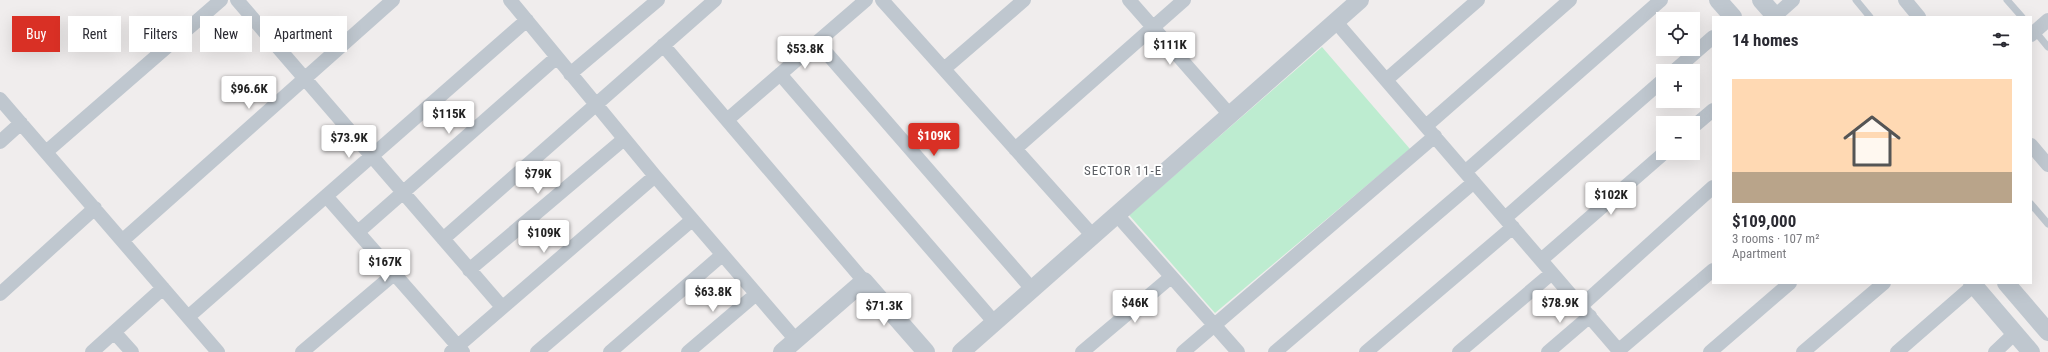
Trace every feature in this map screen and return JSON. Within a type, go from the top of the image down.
[{"type":"street","points":[[46,152],[221,0]]},
{"type":"street","points":[[237,0],[502,307]]},
{"type":"street","points":[[123,240],[393,0]]},
{"type":"street","points":[[510,0],[755,295],[796,340]]},
{"type":"street","points":[[570,74],[658,0]]},
{"type":"street","points":[[727,120],[866,0]]},
{"type":"street","points":[[882,0],[1093,236]]},
{"type":"street","points":[[944,70],[1024,0]]},
{"type":"street","points":[[1129,0],[1230,115]]},
{"type":"street","points":[[1015,149],[1184,0]]},
{"type":"street","points":[[961,352],[1360,0]]},
{"type":"street","points":[[1386,80],[1478,0]]},
{"type":"street","points":[[1183,352],[1214,326],[1430,131],[1570,0]]},
{"type":"street","points":[[1275,352],[1470,177],[1661,0]]},
{"type":"street","points":[[1718,0],[1732,16]]},
{"type":"street","points":[[1761,0],[1775,16],[1793,0]]},
{"type":"street","points":[[1905,0],[1918,16]]},
{"type":"street","points":[[443,239],[711,1]]},
{"type":"street","points":[[188,317],[526,20]]},
{"type":"street","points":[[2032,31],[2048,20]]},
{"type":"street","points":[[1336,22],[1619,351],[1712,271]]},
{"type":"street","points":[[1682,64],[1712,38]]},
{"type":"street","points":[[817,42],[1032,289]]},
{"type":"street","points":[[663,45],[926,352]]},
{"type":"street","points":[[358,232],[557,57]]},
{"type":"street","points":[[780,74],[995,323]]},
{"type":"street","points":[[1366,352],[1509,223],[1656,86]]},
{"type":"street","points":[[0,99],[96,208],[218,352]]},
{"type":"street","points":[[1700,121],[1712,111]]},
{"type":"street","points":[[0,142],[21,123]]},
{"type":"street","points":[[469,270],[624,139]]},
{"type":"street","points":[[2032,146],[2048,165]]},
{"type":"street","points":[[1541,260],[1656,160]]},
{"type":"street","points":[[326,196],[394,274],[457,350],[502,307],[655,176]]},
{"type":"street","points":[[1548,352],[1585,311],[1712,188]]},
{"type":"street","points":[[0,294],[96,208]]},
{"type":"street","points":[[1116,215],[1238,352]]},
{"type":"street","points":[[537,352],[692,220]]},
{"type":"street","points":[[610,352],[722,255]]},
{"type":"street","points":[[1459,352],[1552,272]]},
{"type":"street","points":[[302,352],[394,274]]},
{"type":"street","points":[[1082,352],[1171,276]]},
{"type":"street","points":[[782,352],[864,281]]},
{"type":"street","points":[[1710,352],[1789,284]]},
{"type":"street","points":[[1803,352],[1883,284]]},
{"type":"street","points":[[1897,352],[1973,284],[2031,352]]},
{"type":"street","points":[[2007,284],[2048,332]]},
{"type":"street","points":[[92,352],[163,288]]},
{"type":"street","points":[[688,352],[755,295]]},
{"type":"street","points":[[114,332],[132,352]]},
{"type":"street","points":[[1994,352],[2015,333]]},
{"type":"lane","points":[[1856,0],[1869,16]]},
{"type":"lane","points":[[2007,0],[2021,16]]},
{"type":"lane","points":[[2032,31],[2048,47]]},
{"type":"lane","points":[[2032,205],[2048,224]]},
{"type":"green space","points":[[1322,47],[1410,149],[1215,313],[1129,215]]},
{"type":"district","name":"SECTOR 11-E","points":[[1123,170]]}]
